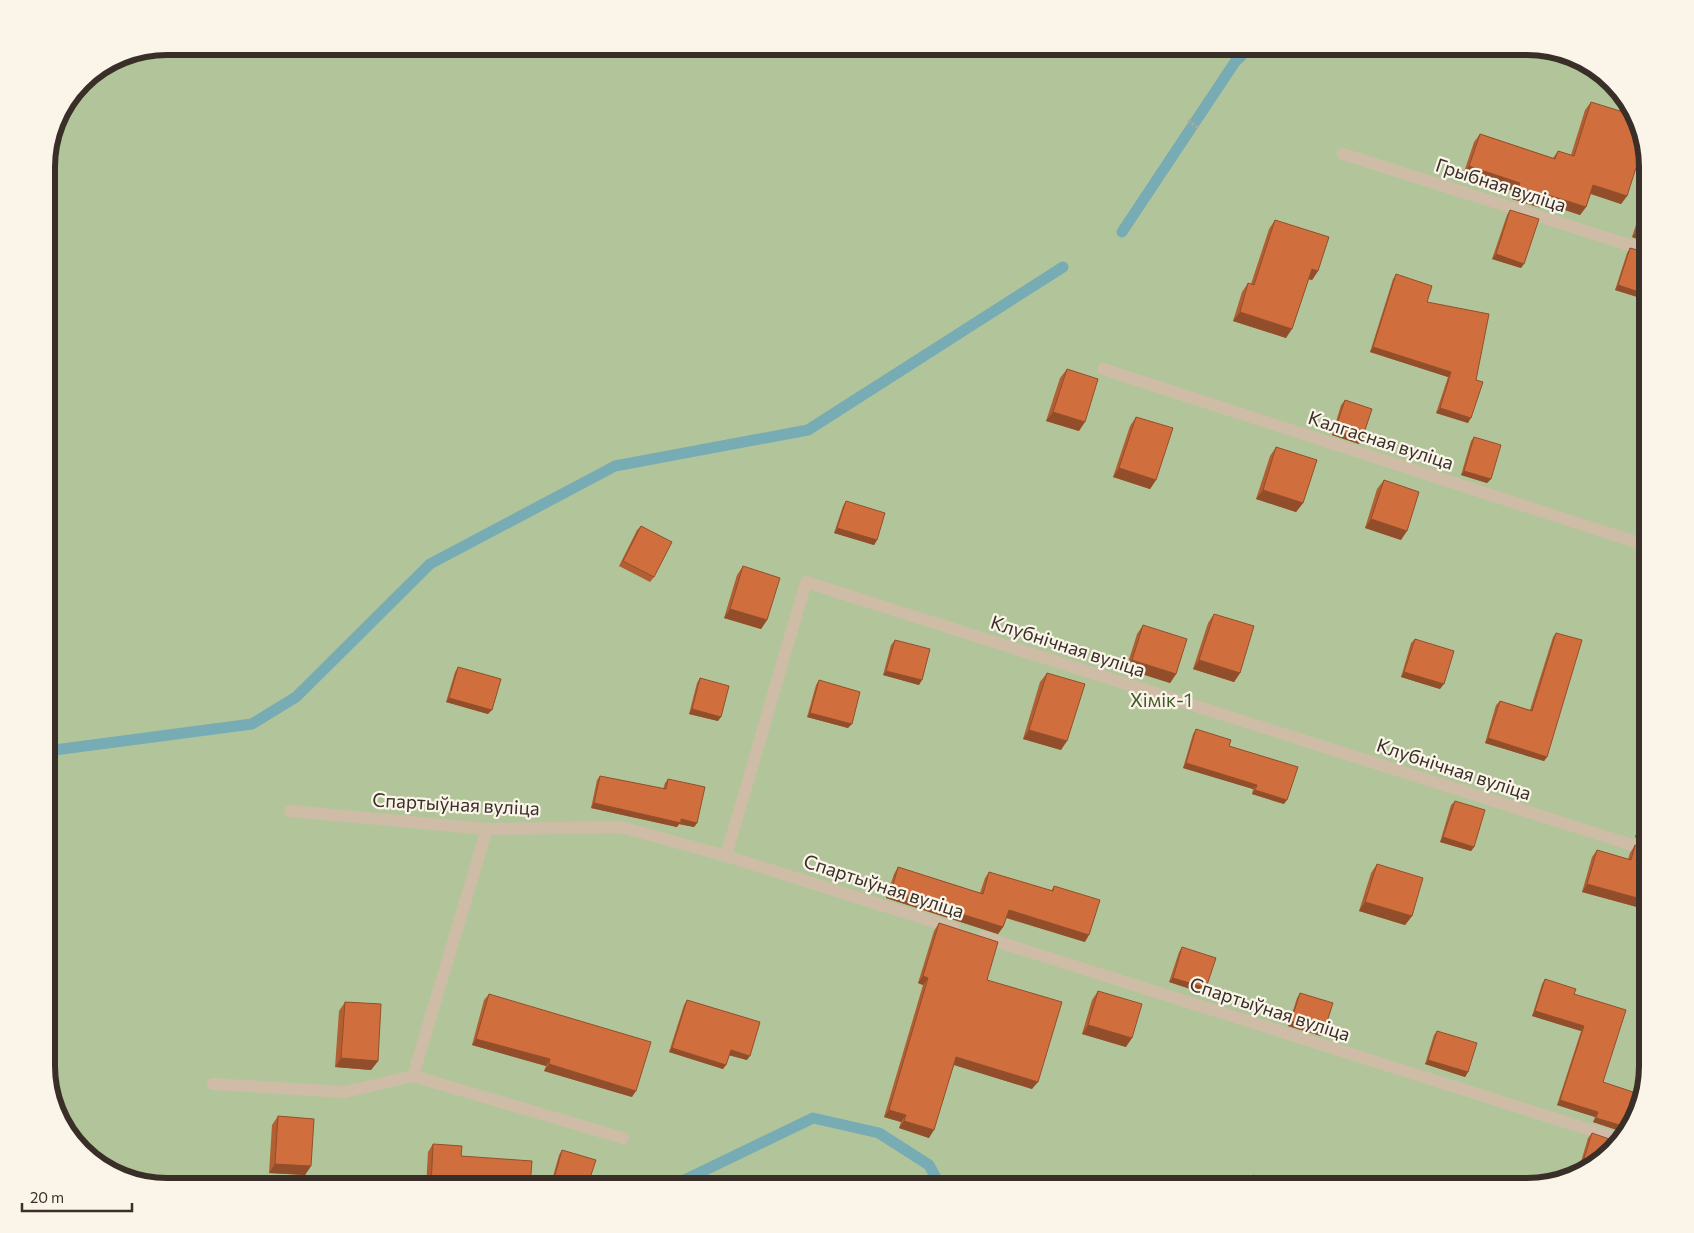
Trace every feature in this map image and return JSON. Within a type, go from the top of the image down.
[{"type":"street","name":"Грыбная вуліца","points":[[1343,154],[1639,248]]},
{"type":"street","name":"Калгасная вуліца","points":[[1103,368],[1639,543]]},
{"type":"street","name":"Клубнічная вуліца","points":[[726,856],[806,582],[1639,847]]},
{"type":"street","name":"Спартыўная вуліца","points":[[290,811],[487,829],[621,827],[726,856],[1613,1137]]},
{"type":"street","points":[[412,1076],[487,829]]},
{"type":"street","points":[[213,1084],[344,1092],[412,1076],[623,1138]]},
{"type":"path","points":[[1188,120],[1198,128]]},
{"type":"green space","name":"Хімік-1","points":[[1527,55],[1563,61],[1595,78],[1616,99],[1624,111],[1633,131],[1639,160],[1639,1066],[1637,1088],[1633,1102],[1616,1134],[1595,1155],[1583,1163],[1556,1174],[1527,1178],[160,1178],[131,1172],[99,1155],[83,1140],[67,1115],[59,1095],[55,1073],[55,160],[64,124],[78,99],[88,88],[111,70],[131,61],[153,56]]},
{"type":"building","points":[[1591,102],[1625,112],[1633,131],[1639,159],[1627,196],[1593,185],[1586,207],[1548,195],[1546,200],[1517,191],[1520,183],[1469,166],[1480,134],[1555,159],[1558,151],[1574,156]]},
{"type":"building","points":[[1510,210],[1539,219],[1524,264],[1496,254]]},
{"type":"building","points":[[1275,220],[1329,237],[1318,271],[1312,269],[1292,329],[1240,312],[1248,283],[1254,285]]},
{"type":"building","points":[[1639,221],[1639,234],[1635,233]]},
{"type":"building","points":[[1630,248],[1639,250],[1639,292],[1618,285]]},
{"type":"building","points":[[1396,274],[1432,286],[1427,302],[1489,314],[1476,380],[1483,382],[1471,418],[1440,408],[1451,372],[1373,347]]},
{"type":"building","points":[[1067,369],[1098,379],[1085,422],[1053,412]]},
{"type":"building","points":[[1345,400],[1372,409],[1362,439],[1335,430]]},
{"type":"building","points":[[1136,417],[1173,428],[1156,480],[1119,468]]},
{"type":"building","points":[[1474,437],[1501,445],[1491,479],[1464,471]]},
{"type":"building","points":[[1276,447],[1317,460],[1303,503],[1263,490]]},
{"type":"building","points":[[1384,480],[1419,492],[1407,531],[1371,519]]},
{"type":"building","points":[[846,501],[885,513],[877,540],[837,528]]},
{"type":"building","points":[[641,526],[672,542],[654,577],[623,561]]},
{"type":"building","points":[[743,566],[780,578],[767,620],[730,609]]},
{"type":"building","points":[[1214,614],[1254,626],[1240,673],[1199,660]]},
{"type":"building","points":[[1143,625],[1187,639],[1176,674],[1132,660]]},
{"type":"building","points":[[1556,633],[1582,640],[1547,757],[1488,738],[1500,701],[1532,711]]},
{"type":"building","points":[[1415,639],[1454,651],[1444,684],[1404,672]]},
{"type":"building","points":[[895,640],[930,649],[922,680],[886,671]]},
{"type":"building","points":[[458,667],[501,679],[492,710],[449,698]]},
{"type":"building","points":[[1047,673],[1085,684],[1067,741],[1029,730]]},
{"type":"building","points":[[700,678],[729,686],[721,717],[692,709]]},
{"type":"building","points":[[819,680],[860,692],[852,724],[810,713]]},
{"type":"building","points":[[1196,729],[1231,740],[1229,746],[1298,767],[1287,800],[1255,790],[1257,785],[1186,763]]},
{"type":"building","points":[[600,776],[666,789],[668,779],[705,787],[697,823],[681,819],[681,823],[594,803]]},
{"type":"building","points":[[1455,801],[1485,810],[1474,847],[1443,837]]},
{"type":"building","points":[[1635,845],[1639,846],[1639,898],[1587,884],[1597,850],[1631,860]]},
{"type":"building","points":[[1377,864],[1423,878],[1412,916],[1365,902]]},
{"type":"building","points":[[898,867],[983,894],[989,872],[1053,891],[1054,886],[1100,900],[1089,935],[1009,910],[1003,927],[891,892]]},
{"type":"building","points":[[939,923],[998,942],[987,980],[1062,1002],[1038,1082],[956,1057],[934,1130],[904,1121],[906,1115],[889,1110],[928,978],[923,976]]},
{"type":"building","points":[[1182,947],[1216,958],[1206,988],[1173,978]]},
{"type":"building","points":[[1545,979],[1576,989],[1574,994],[1626,1010],[1603,1082],[1633,1092],[1622,1126],[1596,1118],[1598,1112],[1560,1100],[1584,1026],[1535,1011]]},
{"type":"building","points":[[1098,991],[1142,1004],[1132,1038],[1088,1025]]},
{"type":"building","points":[[1300,993],[1333,1003],[1324,1031],[1291,1021]]},
{"type":"building","points":[[489,994],[651,1042],[636,1091],[549,1064],[550,1059],[476,1039]]},
{"type":"building","points":[[687,1000],[760,1022],[750,1056],[731,1050],[726,1065],[672,1048]]},
{"type":"building","points":[[345,1002],[381,1004],[378,1061],[341,1058]]},
{"type":"building","points":[[1437,1031],[1477,1043],[1468,1072],[1428,1060]]},
{"type":"building","points":[[278,1116],[314,1119],[311,1166],[275,1164]]},
{"type":"building","points":[[1592,1133],[1611,1140],[1595,1155],[1582,1163]]},
{"type":"building","points":[[433,1144],[462,1146],[461,1156],[532,1161],[531,1178],[431,1178]]},
{"type":"building","points":[[562,1150],[596,1160],[590,1178],[554,1178]]},
{"type":"waterway","points":[[1122,232],[1235,62],[1242,55]]},
{"type":"waterway","points":[[55,750],[252,724],[296,697],[430,564],[615,466],[808,430],[1063,267]]},
{"type":"waterway","points":[[689,1178],[813,1118],[879,1133],[929,1165],[936,1178]]}]
